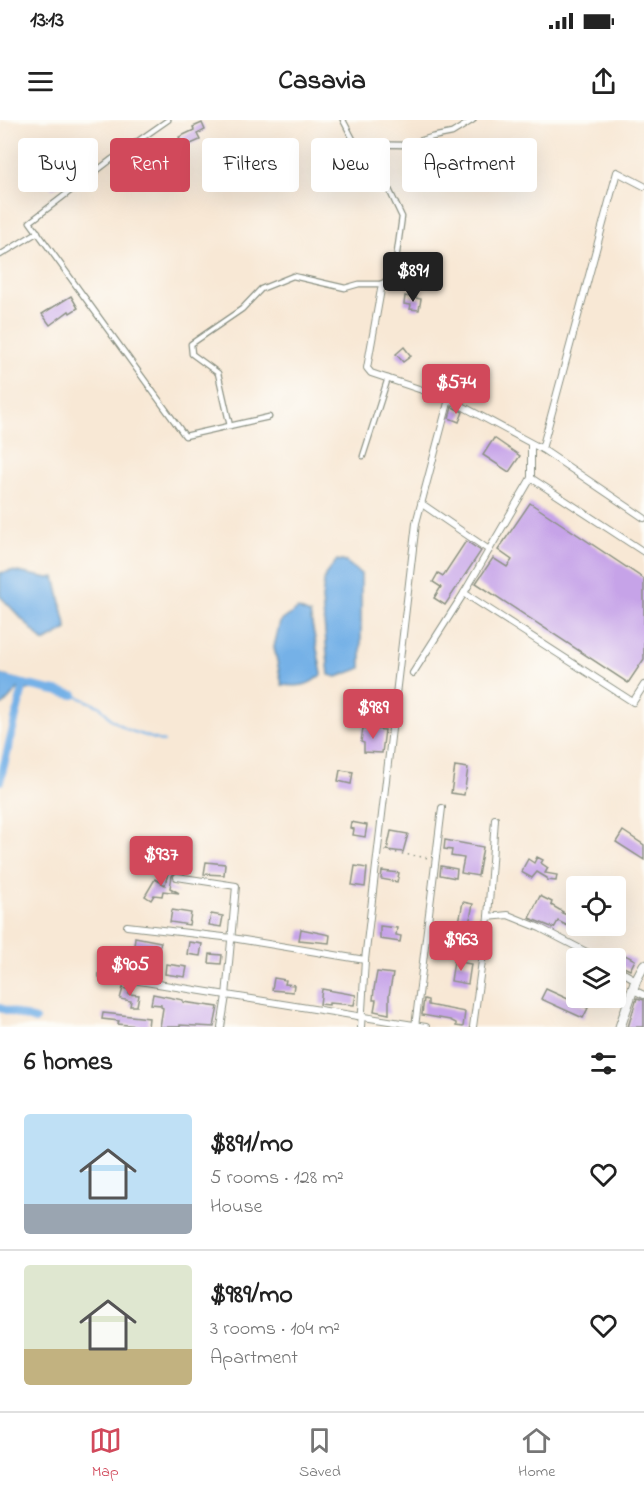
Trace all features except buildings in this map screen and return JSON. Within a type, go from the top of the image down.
[{"type":"main road","points":[[620,1027],[636,980],[644,965]]},
{"type":"street","points":[[98,171],[168,120]]},
{"type":"street","points":[[343,120],[352,138]]},
{"type":"street","points":[[390,144],[406,145],[452,134],[473,120]]},
{"type":"street","points":[[542,449],[617,172],[644,186]]},
{"type":"street","points":[[70,192],[30,222],[185,436],[269,417]]},
{"type":"street","points":[[230,426],[218,373],[192,354],[191,344],[242,309],[261,289],[293,276],[345,288],[359,284],[382,284],[394,274],[402,217],[390,192]]},
{"type":"street","points":[[0,255],[38,232]]},
{"type":"street","points":[[382,284],[367,368],[371,373],[449,399],[542,449],[644,518]]},
{"type":"street","points":[[363,456],[388,378]]},
{"type":"street","points":[[361,1027],[365,960],[416,523],[449,399]]},
{"type":"street","points":[[412,673],[464,593],[531,478],[531,444]]},
{"type":"street","points":[[531,478],[644,552]]},
{"type":"street","points":[[422,504],[489,550]]},
{"type":"street","points":[[464,593],[633,702],[644,685]]},
{"type":"street","points":[[415,1026],[442,808]]},
{"type":"street","points":[[473,1027],[488,917],[495,819]]},
{"type":"street","points":[[177,877],[236,886],[221,1027]]},
{"type":"street","points":[[488,917],[508,915],[579,948]]},
{"type":"street","points":[[127,926],[232,938],[365,960]]},
{"type":"street","points":[[626,974],[636,980]]},
{"type":"street","points":[[102,975],[426,1027]]},
{"type":"street","points":[[633,990],[644,995]]},
{"type":"path","points":[[379,851],[436,859]]},
{"type":"water","points":[[337,560],[346,562],[361,574],[361,668],[337,677],[329,675],[322,599],[325,575]]},
{"type":"water","points":[[12,571],[48,578],[55,577],[67,629],[44,642],[0,596],[0,573]]},
{"type":"water","points":[[298,609],[310,614],[322,674],[304,685],[282,685],[274,647],[280,622]]},
{"type":"water","points":[[0,675],[32,683],[31,689],[24,691],[19,688],[3,705],[0,705]]},
{"type":"waterway","points":[[0,679],[74,695]]},
{"type":"waterway","points":[[0,781],[24,684]]},
{"type":"waterway","points":[[74,695],[101,707],[111,719],[128,730],[164,742]]},
{"type":"waterway","points":[[0,1008],[35,1020]]}]
